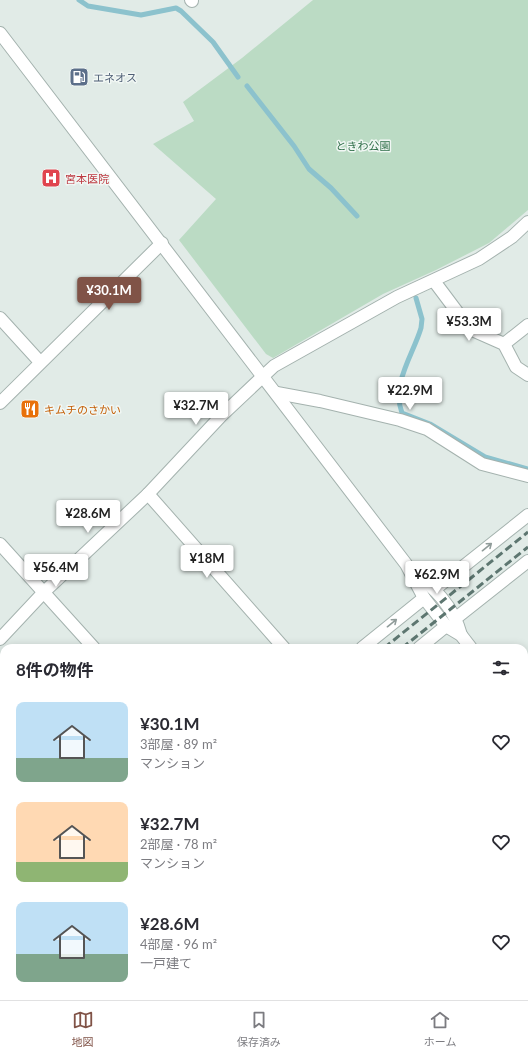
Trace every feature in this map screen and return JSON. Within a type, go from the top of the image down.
[{"type":"street","points":[[0,32],[406,564],[424,598],[446,626],[461,635]]},
{"type":"street","points":[[0,639],[44,592],[148,494],[221,416],[274,366],[396,297],[434,281],[479,258],[512,237],[528,222]]},
{"type":"street","points":[[0,403],[162,243]]},
{"type":"street","points":[[434,281],[470,329],[504,344],[516,367],[528,375]]},
{"type":"street","points":[[0,318],[40,362]]},
{"type":"street","points":[[504,344],[528,325]]},
{"type":"street","points":[[276,393],[320,401],[400,420],[427,430],[482,464],[528,476]]},
{"type":"street","points":[[148,494],[280,644]]},
{"type":"street","points":[[435,589],[528,515]]},
{"type":"street","points":[[0,544],[90,644]]},
{"type":"street","points":[[456,618],[528,561]]},
{"type":"street","points":[[406,564],[435,589],[456,618],[461,635],[467,644]]},
{"type":"street","points":[[367,644],[424,598]]},
{"type":"street","points":[[424,644],[446,626]]},
{"type":"green space","name":"ときわ公園","points":[[313,0],[528,0],[528,210],[489,243],[436,270],[383,294],[273,358],[266,354],[179,240],[216,199],[153,144],[194,121],[183,102],[242,58]]},
{"type":"waterway","points":[[79,0],[88,6],[141,15],[176,8],[213,42],[238,77]]},
{"type":"waterway","points":[[247,86],[294,146],[309,169],[331,188],[357,216]]},
{"type":"waterway","points":[[416,298],[422,319],[421,328],[401,380],[399,402],[402,413],[430,424],[485,457],[528,469]]},
{"type":"railway","points":[[389,644],[528,532]]},
{"type":"railway","points":[[407,644],[528,547]]},
{"type":"place","name":"エネオス","points":[[79,77]]},
{"type":"place","name":"宮本医院","points":[[51,178]]},
{"type":"place","name":"キムチのさかい","points":[[30,409]]}]
